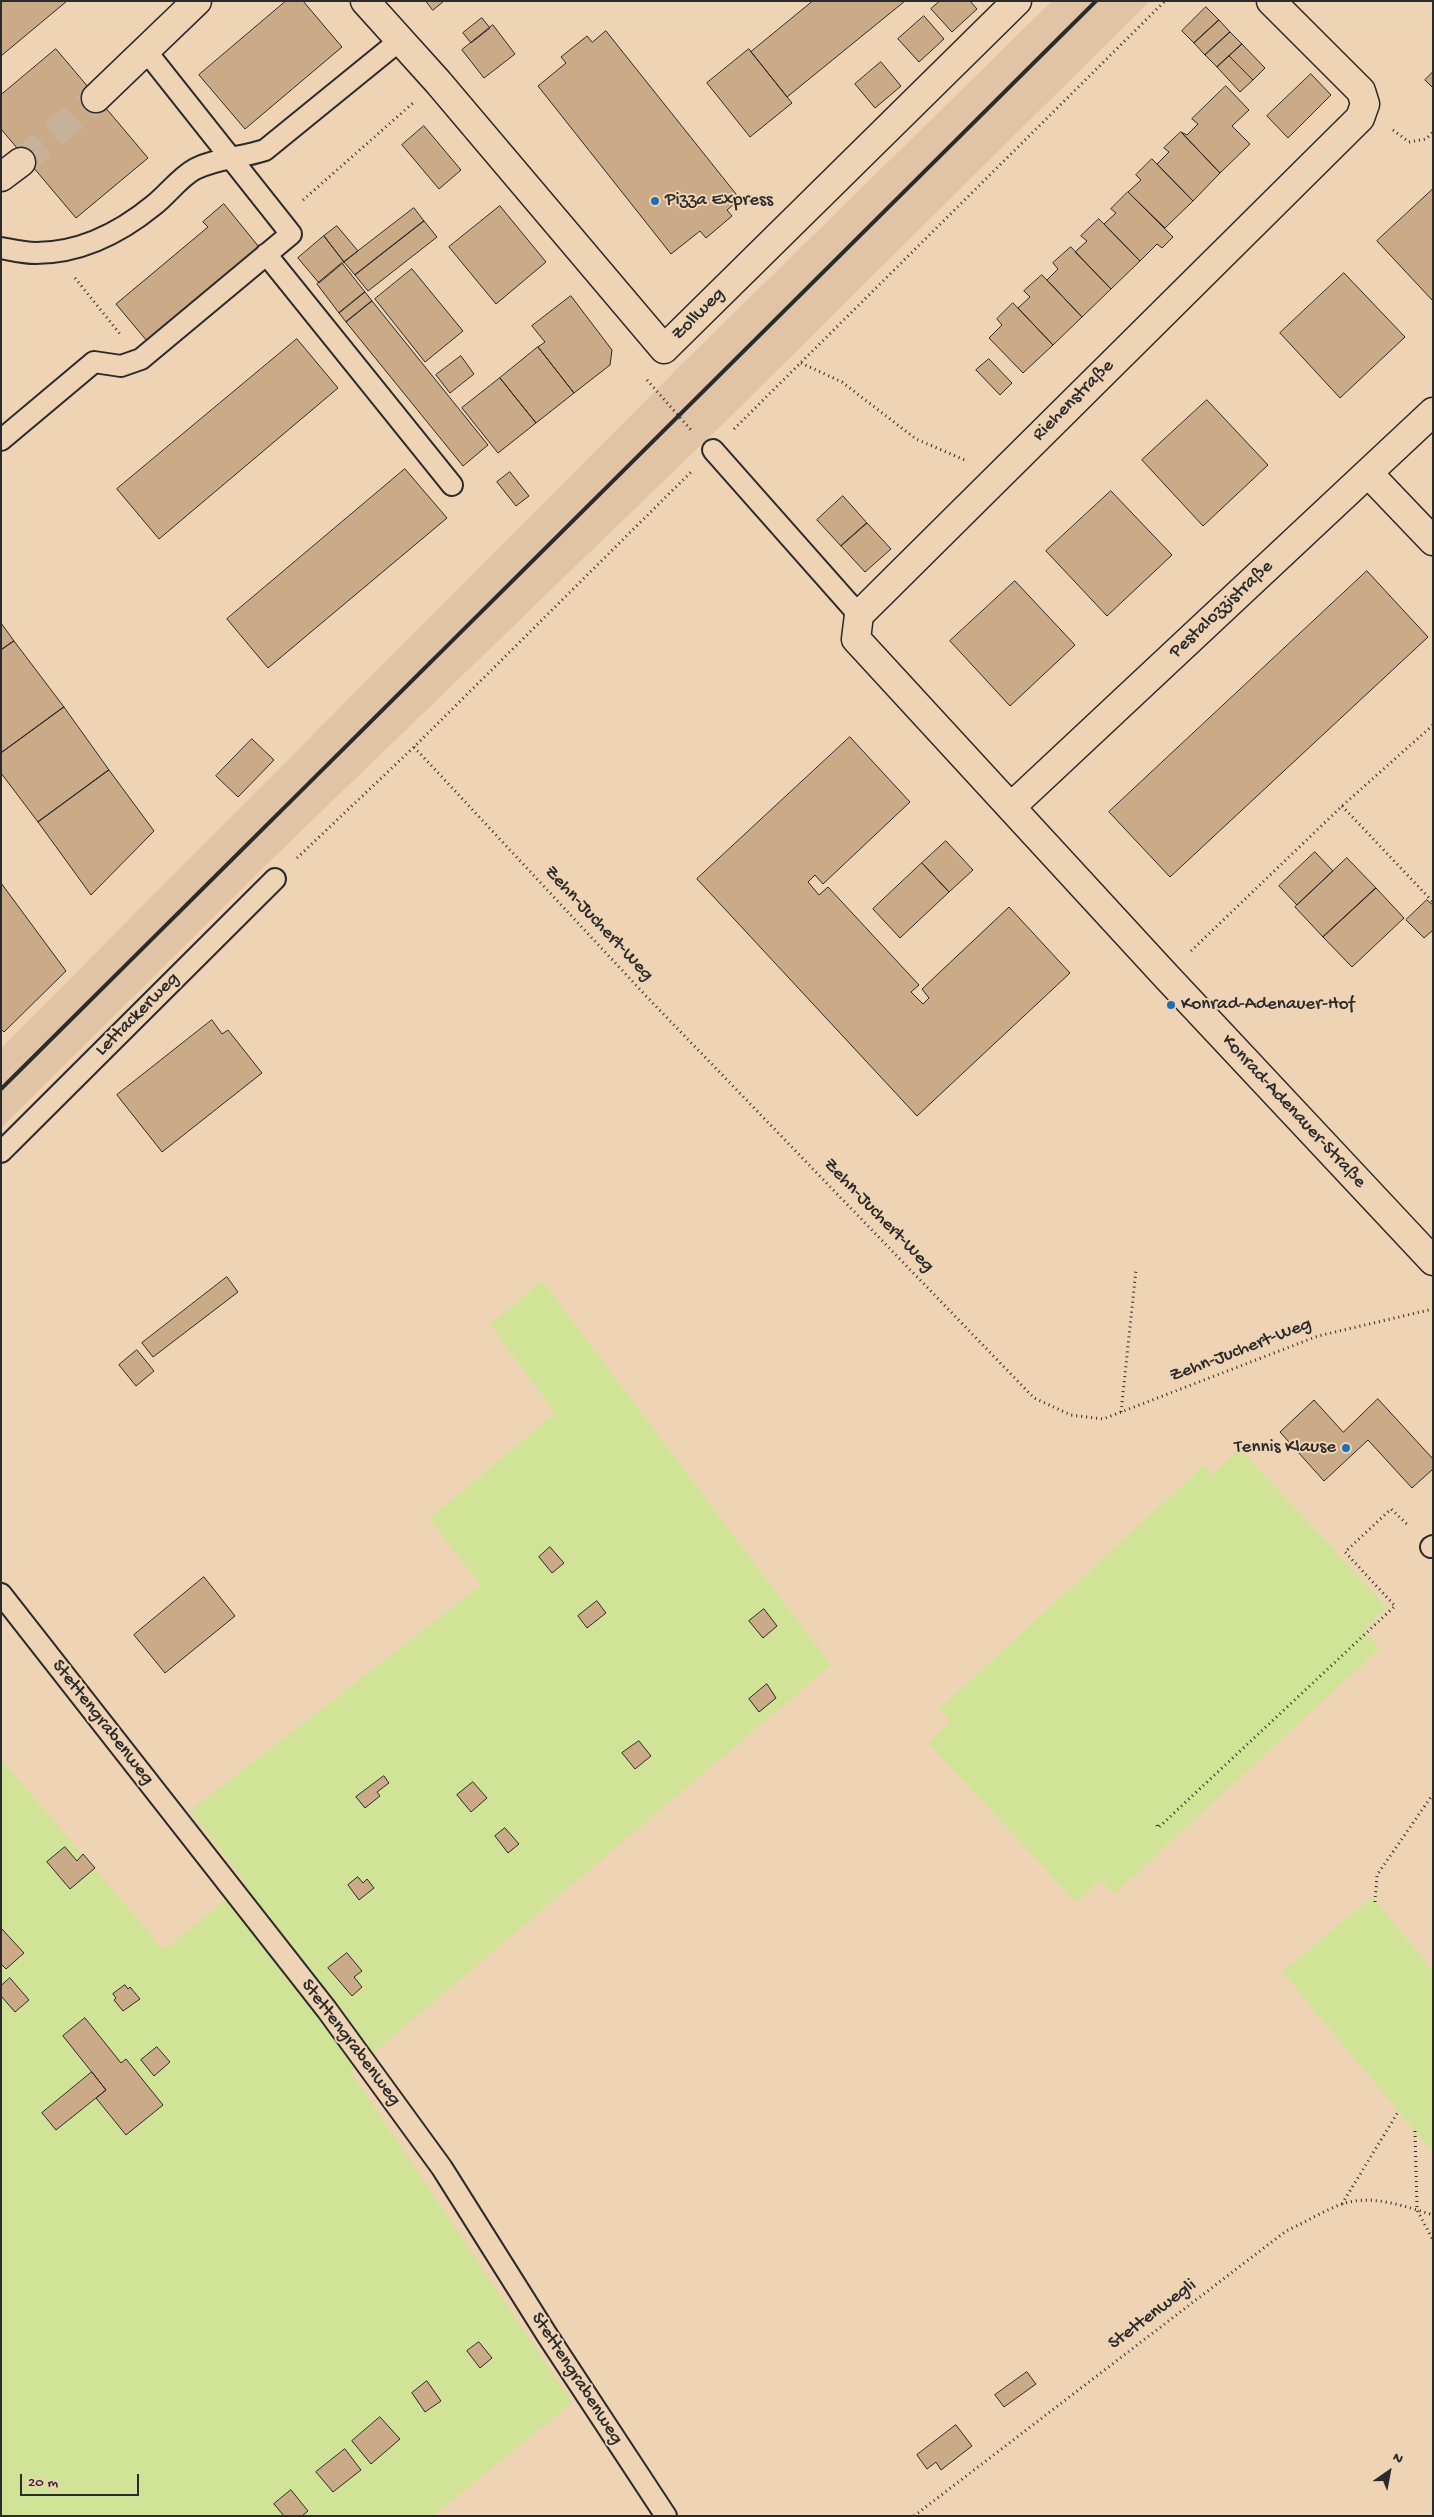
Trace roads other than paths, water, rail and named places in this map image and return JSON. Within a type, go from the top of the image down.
[{"type":"street","points":[[96,98],[197,1]]},
{"type":"street","name":"Zollweg","points":[[365,1],[399,41],[438,82],[664,349],[1017,1]]},
{"type":"street","name":"Riehenstraße","points":[[859,615],[1360,118],[1365,104],[1361,91],[1271,1]]},
{"type":"street","name":"Pestalozzistraße","points":[[1011,808],[1433,412]]},
{"type":"street","points":[[1368,473],[1433,541]]},
{"type":"street","points":[[859,615],[856,640],[1011,808]]},
{"type":"street","name":"Konrad-Adenauer-Straße","points":[[1011,808],[1433,1261]]},
{"type":"lane","points":[[1,248],[35,253],[72,249],[113,233],[154,205],[192,171],[212,161],[248,156],[265,150],[399,41]]},
{"type":"lane","points":[[1,440],[94,362],[121,366],[141,359],[291,234],[229,159],[146,51]]},
{"type":"lane","points":[[266,254],[452,485]]},
{"type":"lane","points":[[713,450],[859,615]]},
{"type":"lane","name":"Lettackerweg","points":[[1,1152],[275,879]]},
{"type":"lane","name":"Stettengrabenweg","points":[[1,1594],[327,2010],[442,2168],[547,2335],[666,2516]]},
{"type":"tunnel","points":[[21,162],[96,98]]},
{"type":"railway","points":[[1,1089],[1096,1]]},
{"type":"place","name":"Pizza Express","points":[[655,201]]},
{"type":"place","name":"Konrad-Adenauer-Hof","points":[[1171,1005]]},
{"type":"place","name":"Tennis Klause","points":[[1346,1448]]}]
